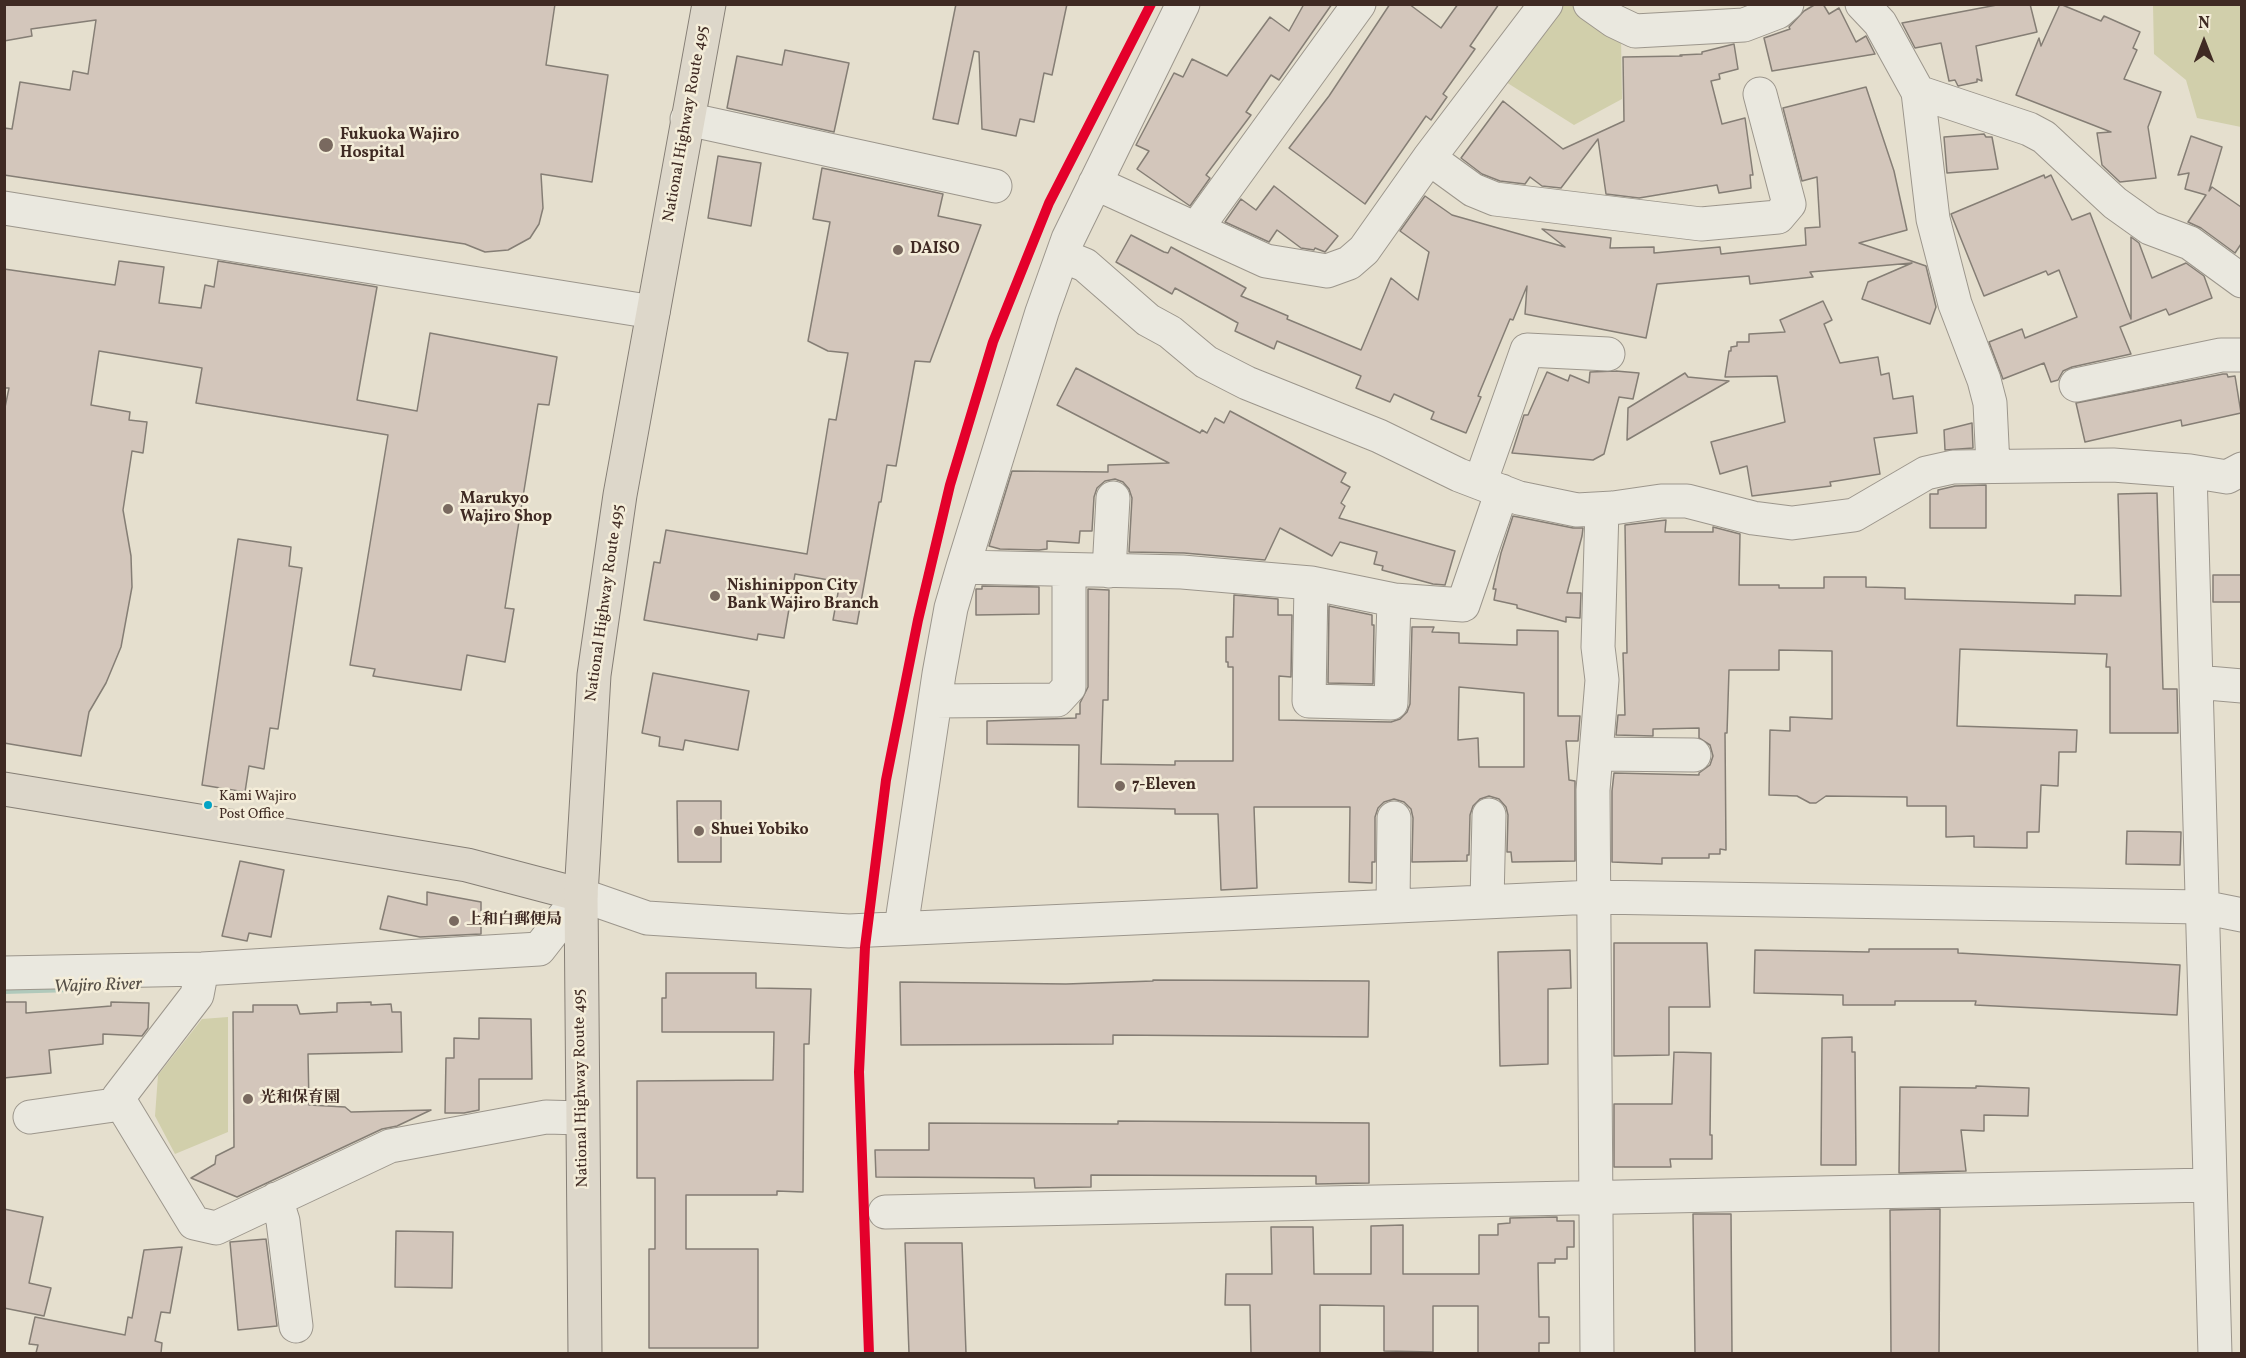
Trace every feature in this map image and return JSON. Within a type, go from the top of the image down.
[{"type":"main road","name":"National Highway Route 495","points":[[585,1353],[581,895],[594,675],[620,495],[709,4]]},
{"type":"main road","points":[[4,789],[467,865],[581,895]]},
{"type":"street","points":[[901,928],[935,701],[951,608],[963,567],[1042,312],[1068,239],[1183,4]]},
{"type":"street","points":[[1196,229],[1359,4]]},
{"type":"street","points":[[1095,183],[1266,261],[1327,271],[1349,263],[1364,250],[1546,4]]},
{"type":"street","points":[[1590,4],[1614,21],[1635,31],[1744,25],[1778,12],[1787,4]]},
{"type":"street","points":[[1862,4],[1880,22],[1918,92],[1933,219],[1955,304],[1990,403],[1993,466]]},
{"type":"street","points":[[1918,92],[2029,129],[2044,138],[2115,203],[2150,228],[2190,243],[2241,281]]},
{"type":"street","points":[[1430,158],[1473,190],[1495,199],[1701,224],[1778,217],[1789,204],[1760,94]]},
{"type":"street","points":[[687,119],[995,186]]},
{"type":"street","points":[[4,208],[653,312]]},
{"type":"street","points":[[1063,256],[1085,265],[1148,320],[1170,332],[1206,362],[1247,383],[1379,436],[1459,475],[1519,498],[1577,510],[1661,501],[1687,501],[1753,518],[1792,523],[1854,515],[1893,495],[1926,473],[1953,467],[2113,465],[2190,471],[2227,477],[2241,469]]},
{"type":"street","points":[[963,567],[1182,572],[1311,583],[1394,600],[1463,605],[1527,350],[1608,354]]},
{"type":"street","points":[[2076,385],[2220,355],[2241,355]]},
{"type":"street","points":[[2190,471],[2210,1185],[2227,1295],[2215,1353]]},
{"type":"street","points":[[1109,571],[1113,498]]},
{"type":"street","points":[[1597,1353],[1593,790],[1602,680],[1599,646],[1602,509]]},
{"type":"street","points":[[935,701],[1057,700],[1069,687],[1069,570]]},
{"type":"street","points":[[1311,583],[1309,701],[1391,703],[1394,600]]},
{"type":"street","points":[[2196,682],[2241,686]]},
{"type":"street","points":[[1597,754],[1694,755]]},
{"type":"street","points":[[1487,902],[1489,815]]},
{"type":"street","points":[[1393,906],[1394,818]]},
{"type":"street","points":[[4,973],[202,969],[539,949],[581,895],[647,918],[849,931],[1594,897],[2202,907],[2241,915]]},
{"type":"street","points":[[202,969],[197,995],[118,1098],[194,1223],[216,1228],[390,1146],[546,1117],[582,1118]]},
{"type":"street","points":[[30,1117],[121,1104]]},
{"type":"street","points":[[885,1212],[2210,1185]]},
{"type":"street","points":[[276,1199],[283,1221],[296,1326]]},
{"type":"shaded area","points":[[1554,5],[1572,5],[1602,28],[1621,36],[1622,99],[1574,125],[1498,77]]},
{"type":"shaded area","points":[[2153,5],[2241,5],[2241,127],[2197,118],[2186,80],[2154,54]]},
{"type":"shaded area","points":[[228,1017],[228,1132],[175,1154],[155,1116],[158,1075],[202,1019]]},
{"type":"building","name":"Fukuoka Wajiro Hospital","points":[[4,4],[555,4],[546,65],[608,75],[592,182],[541,174],[543,208],[539,224],[530,238],[508,250],[485,252],[465,244],[4,175],[4,128],[12,129],[20,82],[70,90],[73,71],[88,74],[96,20],[31,29],[32,36],[4,41]]},
{"type":"building","points":[[956,4],[1067,4],[1052,75],[1044,73],[1034,122],[1020,119],[1016,136],[982,129],[979,52],[974,51],[958,124],[933,119]]},
{"type":"building","points":[[1304,4],[1332,4],[1279,80],[1271,75],[1246,112],[1251,115],[1206,175],[1210,178],[1190,206],[1137,169],[1149,151],[1136,145],[1174,73],[1183,77],[1192,59],[1227,76],[1270,17],[1289,31]]},
{"type":"building","points":[[1390,4],[1409,4],[1441,28],[1458,4],[1499,4],[1470,46],[1475,49],[1443,94],[1447,97],[1431,120],[1426,116],[1365,204],[1289,148],[1329,96]]},
{"type":"building","points":[[1816,4],[1823,4],[1829,14],[1839,8],[1856,42],[1866,36],[1875,54],[1772,71],[1764,38],[1790,29],[1789,27],[1804,11]]},
{"type":"building","points":[[2002,4],[2030,4],[2037,32],[1976,46],[1982,81],[1977,79],[1977,82],[1958,86],[1955,80],[1949,81],[1941,43],[1915,48],[1902,23]]},
{"type":"building","points":[[2060,4],[2101,21],[2104,16],[2140,32],[2133,48],[2137,50],[2124,79],[2161,92],[2148,127],[2156,178],[2120,182],[2102,165],[2097,133],[2111,132],[2016,95],[2039,38],[2041,46]]},
{"type":"building","points":[[1734,44],[1738,69],[1719,74],[1720,79],[1711,81],[1722,124],[1745,118],[1753,175],[1750,175],[1751,188],[1719,193],[1717,185],[1639,198],[1606,194],[1598,139],[1561,188],[1542,186],[1530,177],[1525,184],[1500,181],[1482,174],[1461,158],[1503,101],[1563,149],[1624,121],[1623,57],[1702,54],[1702,52]]},
{"type":"building","points":[[785,50],[849,63],[834,132],[727,108],[737,56],[782,65]]},
{"type":"building","points":[[1866,87],[1894,171],[1907,230],[1859,243],[1926,266],[1936,307],[1930,324],[1862,299],[1868,282],[1912,263],[1810,272],[1813,277],[1750,284],[1749,276],[1657,284],[1646,338],[1525,314],[1527,286],[1513,320],[1510,319],[1478,396],[1481,397],[1466,433],[1431,419],[1434,412],[1394,394],[1390,402],[1356,388],[1361,376],[1277,341],[1274,349],[1235,331],[1238,323],[1175,288],[1172,294],[1116,262],[1131,235],[1164,252],[1168,253],[1171,247],[1246,288],[1241,296],[1288,316],[1287,319],[1361,350],[1391,278],[1418,300],[1429,252],[1400,231],[1425,196],[1452,215],[1565,247],[1542,229],[1611,238],[1610,248],[1654,247],[1654,253],[1720,247],[1721,254],[1806,245],[1805,228],[1820,227],[1817,177],[1802,181],[1783,108]]},
{"type":"building","points":[[1984,134],[1986,137],[1992,137],[1998,169],[1947,173],[1944,137]]},
{"type":"building","points":[[2191,136],[2222,147],[2209,191],[2212,187],[2241,207],[2241,244],[2235,253],[2201,228],[2188,222],[2206,195],[2185,189],[2189,173],[2178,175]]},
{"type":"building","points":[[718,156],[761,163],[751,226],[708,218]]},
{"type":"building","points":[[822,168],[943,194],[938,216],[981,225],[930,362],[915,361],[896,466],[887,465],[857,624],[833,620],[840,582],[795,574],[784,638],[758,634],[757,640],[644,620],[654,562],[660,563],[666,530],[807,554],[829,419],[836,420],[848,353],[828,351],[808,341],[830,222],[813,219]]},
{"type":"building","points":[[2044,175],[2045,178],[2051,175],[2072,220],[2090,213],[2131,319],[2131,237],[2139,243],[2152,278],[2186,263],[2204,276],[2212,298],[2169,315],[2166,309],[2120,327],[2131,354],[2072,367],[2063,371],[2058,380],[2051,382],[2044,363],[2003,379],[1989,342],[2022,329],[2025,338],[2077,317],[2059,270],[2048,275],[2046,271],[1984,296],[1951,214]]},
{"type":"building","points":[[1274,186],[1338,236],[1325,252],[1315,248],[1314,250],[1301,248],[1277,230],[1269,242],[1225,222],[1241,199],[1256,210]]},
{"type":"building","points":[[119,261],[164,267],[159,303],[201,308],[205,285],[214,287],[218,261],[377,287],[357,400],[417,411],[430,333],[557,357],[549,405],[538,404],[505,608],[514,609],[505,662],[467,655],[461,690],[373,676],[375,669],[350,665],[388,435],[196,403],[202,368],[99,351],[91,405],[130,412],[129,420],[147,422],[143,453],[132,451],[123,510],[131,556],[132,587],[121,647],[106,683],[89,712],[81,756],[4,743],[4,412],[9,388],[4,388],[4,269],[115,285]]},
{"type":"building","points":[[1823,301],[1832,320],[1824,324],[1840,363],[1878,357],[1881,375],[1889,373],[1893,399],[1913,396],[1917,433],[1874,438],[1880,474],[1830,482],[1831,486],[1752,496],[1747,466],[1720,474],[1711,442],[1785,422],[1777,376],[1725,377],[1729,351],[1731,347],[1737,346],[1737,342],[1749,342],[1749,334],[1785,332],[1780,320]]},
{"type":"building","points":[[1076,368],[1200,433],[1202,430],[1207,433],[1215,418],[1224,423],[1230,411],[1346,473],[1341,482],[1350,487],[1341,503],[1345,506],[1339,518],[1455,551],[1445,585],[1433,584],[1382,570],[1383,566],[1374,564],[1377,552],[1340,542],[1332,556],[1280,528],[1265,560],[1184,553],[1129,552],[1132,498],[1123,482],[1115,479],[1105,481],[1097,488],[1094,497],[1092,531],[1080,531],[1079,543],[1047,541],[1047,549],[1039,550],[1000,549],[989,546],[1012,471],[1108,472],[1108,465],[1169,463],[1057,405]]},
{"type":"building","points":[[1547,372],[1568,381],[1570,375],[1589,383],[1590,372],[1639,373],[1633,399],[1619,397],[1604,454],[1593,460],[1512,453],[1524,415],[1528,415]]},
{"type":"building","points":[[1685,373],[1688,377],[1729,381],[1627,440],[1628,408]]},
{"type":"building","points":[[2227,374],[2228,377],[2235,376],[2241,413],[2182,426],[2181,420],[2085,442],[2076,403]]},
{"type":"building","points":[[1972,423],[1973,448],[1945,450],[1944,430]]},
{"type":"building","points":[[1986,485],[1986,528],[1930,528],[1930,494],[1938,494],[1938,490],[1955,486]]},
{"type":"building","points":[[2157,493],[2163,689],[2177,689],[2178,733],[2110,733],[2110,667],[2106,667],[2107,654],[1960,649],[1957,726],[2077,730],[2076,752],[2059,752],[2058,786],[2041,785],[2039,832],[2027,832],[2027,848],[1974,847],[1974,836],[1946,837],[1946,806],[1907,806],[1907,797],[1826,796],[1816,803],[1810,803],[1797,796],[1769,795],[1770,730],[1790,731],[1790,717],[1832,719],[1832,651],[1779,650],[1779,670],[1729,670],[1727,733],[1725,733],[1726,850],[1720,849],[1720,854],[1709,854],[1709,858],[1662,858],[1662,864],[1612,862],[1614,773],[1699,775],[1710,765],[1713,756],[1710,745],[1699,738],[1699,728],[1653,729],[1653,736],[1616,735],[1618,715],[1625,715],[1623,653],[1627,653],[1625,525],[1666,520],[1665,532],[1713,532],[1713,527],[1740,534],[1739,585],[1824,588],[1824,577],[1866,577],[1866,587],[1905,588],[1905,599],[2075,604],[2075,595],[2121,596],[2118,494]]},
{"type":"building","points":[[1513,516],[1583,528],[1567,593],[1581,593],[1580,618],[1566,617],[1566,622],[1517,608],[1517,605],[1494,600],[1496,589],[1493,589],[1501,553]]},
{"type":"building","points":[[238,539],[291,547],[289,566],[302,568],[278,729],[270,728],[264,769],[249,766],[245,792],[202,785]]},
{"type":"building","points":[[2213,575],[2241,575],[2241,602],[2213,602]]},
{"type":"building","points":[[982,586],[1039,587],[1039,614],[976,615],[976,589],[982,589]]},
{"type":"building","points":[[1088,589],[1109,590],[1108,700],[1103,700],[1101,764],[1175,765],[1175,761],[1233,761],[1233,667],[1228,667],[1228,662],[1226,662],[1226,637],[1233,637],[1234,595],[1278,599],[1278,615],[1292,615],[1291,677],[1279,676],[1279,720],[1391,722],[1400,719],[1407,712],[1410,704],[1412,627],[1434,627],[1432,632],[1459,633],[1459,643],[1517,645],[1517,630],[1558,631],[1558,716],[1580,716],[1578,741],[1566,741],[1569,780],[1575,781],[1575,861],[1512,862],[1511,852],[1507,852],[1508,815],[1506,807],[1499,799],[1489,796],[1480,799],[1473,806],[1470,815],[1467,861],[1412,862],[1413,818],[1411,809],[1404,802],[1394,799],[1384,802],[1378,808],[1375,817],[1375,862],[1372,862],[1372,883],[1349,882],[1350,807],[1254,807],[1257,888],[1221,890],[1218,814],[1175,814],[1175,809],[1078,807],[1079,745],[987,744],[987,721],[1076,718],[1076,714],[1080,714],[1080,703],[1088,687]],"holes":[[[1459,687],[1524,693],[1524,767],[1479,767],[1478,738],[1458,740]]]},
{"type":"building","points":[[1329,606],[1372,615],[1372,625],[1374,625],[1373,684],[1328,683]]},
{"type":"building","points":[[653,673],[749,691],[738,750],[685,740],[683,750],[659,746],[660,737],[642,733]]},
{"type":"building","name":"Shuei Yobiko","points":[[677,801],[721,801],[721,862],[678,862]]},
{"type":"building","points":[[2127,831],[2181,832],[2180,865],[2126,864]]},
{"type":"building","points":[[240,861],[284,870],[271,937],[249,933],[247,941],[222,936]]},
{"type":"building","points":[[427,892],[481,902],[481,934],[420,937],[380,929],[388,896],[427,905]]},
{"type":"building","points":[[1614,943],[1707,943],[1710,1007],[1669,1007],[1669,1055],[1614,1056]]},
{"type":"building","points":[[1869,949],[1958,949],[1958,953],[2180,965],[2177,1015],[1975,1005],[1976,1001],[1895,1001],[1895,1005],[1843,1005],[1843,995],[1754,993],[1755,950],[1869,952]]},
{"type":"building","points":[[1570,950],[1571,988],[1548,989],[1548,1064],[1500,1066],[1498,952]]},
{"type":"building","points":[[666,973],[756,973],[756,988],[811,989],[809,1044],[804,1044],[803,1192],[777,1191],[777,1195],[686,1195],[686,1249],[758,1249],[758,1348],[649,1348],[649,1249],[655,1249],[655,1178],[637,1178],[637,1081],[773,1080],[774,1032],[662,1032],[662,998],[666,998]]},
{"type":"building","points":[[1153,980],[1369,981],[1368,1037],[1113,1035],[1113,1044],[901,1045],[900,982],[1066,984]]},
{"type":"building","points":[[4,1002],[26,1002],[26,1013],[111,1006],[111,1002],[149,1003],[148,1028],[142,1036],[103,1034],[103,1044],[49,1050],[51,1073],[4,1078]]},
{"type":"building","points":[[371,1002],[371,1005],[391,1004],[392,1012],[401,1012],[402,1052],[308,1054],[309,1105],[345,1107],[351,1112],[431,1110],[397,1126],[382,1129],[237,1197],[191,1178],[215,1164],[216,1156],[234,1147],[233,1012],[253,1012],[253,1005],[297,1005],[300,1014],[337,1012],[337,1003]]},
{"type":"building","points":[[479,1018],[531,1019],[532,1079],[479,1079],[479,1110],[445,1113],[446,1058],[454,1058],[454,1038],[479,1039]]},
{"type":"building","points":[[1852,1037],[1852,1052],[1855,1052],[1856,1165],[1821,1165],[1822,1038]]},
{"type":"building","points":[[1674,1052],[1711,1053],[1712,1159],[1670,1159],[1671,1167],[1614,1167],[1614,1104],[1672,1104]]},
{"type":"building","points":[[1976,1086],[2029,1088],[2028,1116],[1984,1115],[1984,1131],[1961,1130],[1966,1171],[1899,1173],[1900,1087],[1976,1088]]},
{"type":"building","points":[[1118,1121],[1369,1123],[1369,1183],[1316,1184],[1316,1176],[1091,1175],[1091,1187],[1035,1188],[1034,1178],[876,1177],[875,1150],[929,1150],[929,1123],[1118,1124]]},
{"type":"building","points":[[4,1209],[43,1217],[29,1283],[51,1288],[44,1316],[4,1308]]},
{"type":"building","points":[[1940,1209],[1939,1353],[1891,1353],[1890,1210]]},
{"type":"building","points":[[1693,1214],[1731,1214],[1732,1353],[1695,1353]]},
{"type":"building","points":[[1557,1217],[1557,1221],[1574,1221],[1574,1247],[1567,1247],[1567,1259],[1555,1259],[1555,1263],[1538,1263],[1539,1317],[1549,1317],[1549,1343],[1539,1343],[1539,1353],[1478,1353],[1478,1306],[1433,1306],[1433,1352],[1384,1351],[1384,1306],[1320,1305],[1320,1353],[1251,1353],[1250,1305],[1225,1305],[1226,1274],[1272,1274],[1271,1227],[1313,1227],[1314,1274],[1371,1274],[1371,1226],[1403,1225],[1403,1274],[1479,1274],[1479,1235],[1498,1235],[1498,1224],[1510,1223],[1510,1218]]},
{"type":"building","points":[[396,1231],[453,1232],[452,1288],[395,1287]]},
{"type":"building","points":[[266,1239],[277,1326],[238,1330],[230,1242]]},
{"type":"building","points":[[905,1243],[962,1243],[966,1353],[909,1353]]},
{"type":"building","points":[[182,1247],[170,1313],[161,1312],[155,1341],[162,1343],[161,1353],[36,1353],[38,1345],[29,1344],[35,1317],[125,1335],[128,1317],[132,1318],[144,1250]]},
{"type":"waterway","name":"Wajiro River","points":[[4,990],[73,988]]},
{"type":"transit line","points":[[869,1354],[859,1072],[865,947],[886,780],[918,620],[950,485],[993,342],[1049,203],[1151,4]]},
{"type":"place","name":"Fukuoka Wajiro Hospital","points":[[326,145]]},
{"type":"place","name":"DAISO","points":[[898,250]]},
{"type":"place","name":"Marukyo Wajiro Shop","points":[[448,509]]},
{"type":"place","name":"Nishinippon City Bank Wajiro Branch","points":[[715,596]]},
{"type":"place","name":"7-Eleven","points":[[1120,786]]},
{"type":"place","name":"Kami Wajiro Post Office","points":[[208,805]]},
{"type":"place","name":"Shuei Yobiko","points":[[699,831]]},
{"type":"place","name":"上和白郵便局","points":[[454,921]]},
{"type":"place","name":"光和保育園","points":[[248,1099]]}]
